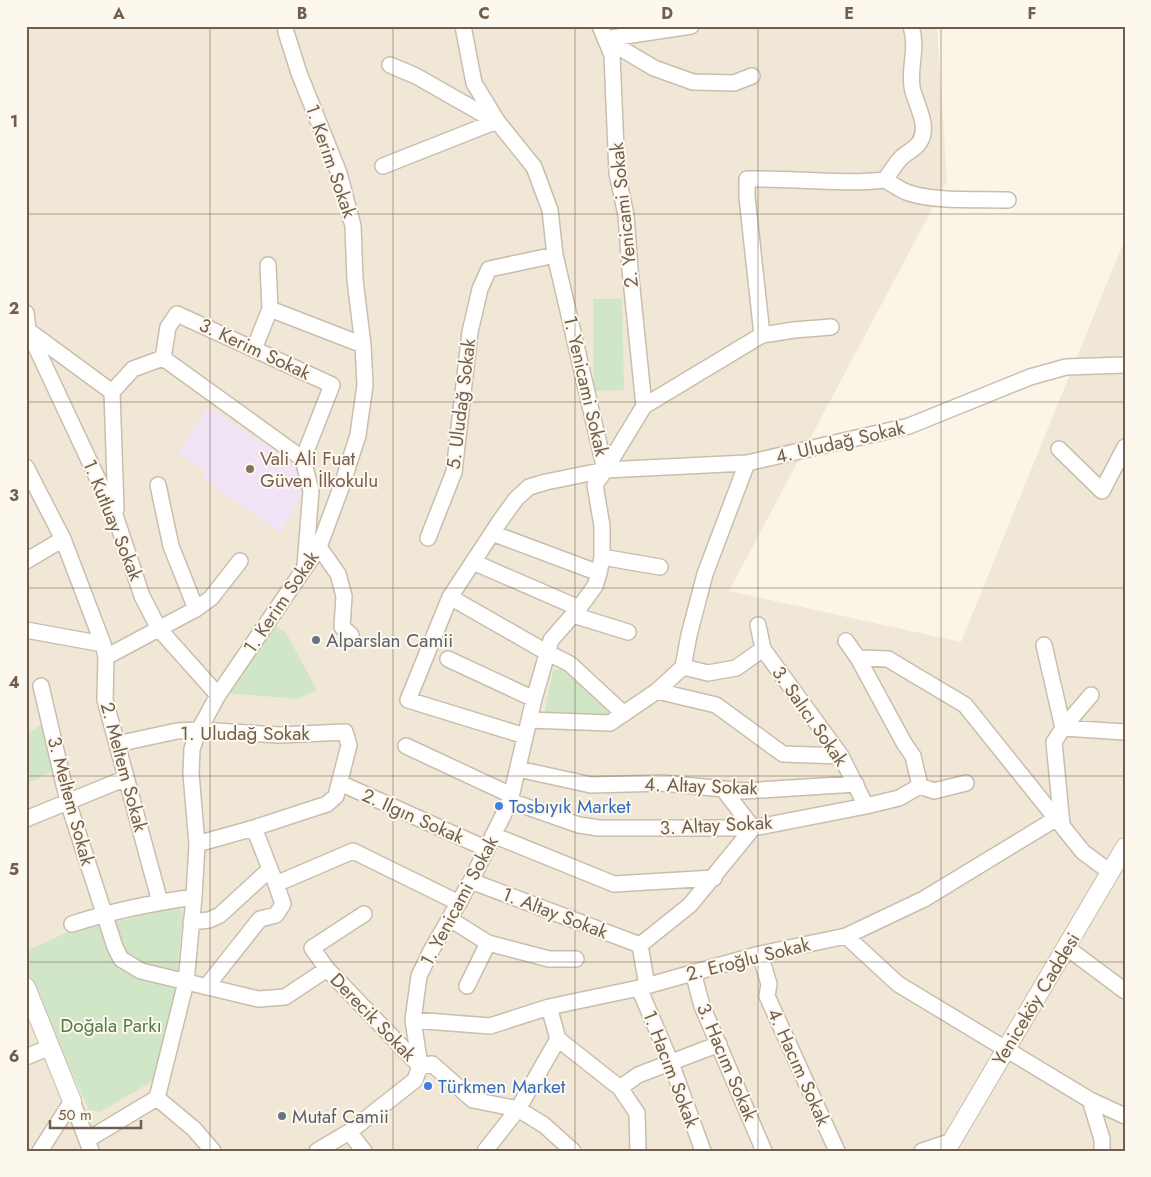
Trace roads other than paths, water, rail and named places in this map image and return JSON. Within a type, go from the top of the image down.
[{"type":"street","name":"1. Yenicami Sokak","points":[[420,1066],[413,1020],[419,976],[471,881],[511,798],[550,640],[576,612],[595,586],[602,557],[602,526],[595,485],[606,470],[555,255],[550,210],[534,167],[497,121],[474,83],[463,26]]},
{"type":"street","points":[[885,180],[900,159],[919,143],[923,131],[917,101],[912,89],[911,76],[915,38],[910,26]]},
{"type":"street","points":[[603,33],[684,27]]},
{"type":"street","name":"1. Kerim Sokak","points":[[157,1098],[186,982],[197,844],[191,774],[192,750],[199,730],[218,695],[319,547],[358,435],[365,385],[363,346],[355,280],[353,226],[339,173],[299,73],[284,28]]},
{"type":"street","points":[[603,33],[654,68],[693,82],[734,83],[752,76]]},
{"type":"street","name":"2. Yenicami Sokak","points":[[603,33],[612,55],[617,173],[626,215],[644,406]]},
{"type":"street","points":[[390,65],[416,76],[497,121]]},
{"type":"street","points":[[383,166],[497,121]]},
{"type":"street","points":[[762,335],[747,197],[747,180],[783,179],[842,182],[885,180],[906,192],[923,196],[1008,200]]},
{"type":"street","name":"5. Uludağ Sokak","points":[[428,538],[454,472],[470,332],[480,289],[489,269],[555,255]]},
{"type":"street","points":[[254,349],[270,309],[268,265]]},
{"type":"street","points":[[270,309],[363,346]]},
{"type":"street","points":[[26,313],[28,330],[26,349]]},
{"type":"street","name":"3. Kerim Sokak","points":[[163,358],[168,327],[177,314],[332,385],[303,459]]},
{"type":"street","points":[[606,470],[644,406],[762,335],[831,327]]},
{"type":"street","points":[[28,330],[112,392]]},
{"type":"street","name":"1. Kutluay Sokak","points":[[28,330],[116,518],[142,596],[159,629],[218,695]]},
{"type":"street","points":[[116,518],[112,392],[133,369],[163,358],[303,459],[311,491],[305,570]]},
{"type":"street","name":"4. Uludağ Sokak","points":[[525,736],[408,700],[450,597],[516,499],[529,487],[606,470],[747,464],[909,426],[1030,377],[1066,367],[1125,365]]},
{"type":"street","points":[[1059,449],[1102,491],[1125,447]]},
{"type":"street","points":[[529,720],[610,723],[657,692],[683,667],[689,635],[705,574],[747,464]]},
{"type":"street","name":"2. Meltem Sokak","points":[[26,467],[63,540],[104,651],[104,700],[160,902]]},
{"type":"street","points":[[158,485],[171,546],[196,609]]},
{"type":"street","points":[[492,533],[599,573]]},
{"type":"street","points":[[26,561],[63,540]]},
{"type":"street","points":[[319,547],[338,574],[344,596],[342,627],[351,635]]},
{"type":"street","points":[[602,557],[660,567]]},
{"type":"street","points":[[26,630],[104,651],[159,629],[196,609],[210,598],[240,561]]},
{"type":"street","points":[[473,562],[576,612],[628,632]]},
{"type":"street","points":[[450,597],[570,664],[624,714]]},
{"type":"street","name":"3. Salıcı Sokak","points":[[758,625],[763,649],[841,756],[866,806]]},
{"type":"street","points":[[846,641],[858,658],[913,756],[920,786],[934,791],[966,783]]},
{"type":"street","points":[[1044,645],[1063,728]]},
{"type":"street","points":[[683,667],[708,673],[736,668],[763,649]]},
{"type":"street","points":[[858,658],[888,659],[964,705],[1083,852],[1110,872]]},
{"type":"street","points":[[448,659],[534,699]]},
{"type":"street","name":"3. Meltem Sokak","points":[[41,686],[68,802],[115,947],[121,960],[141,971],[186,982]]},
{"type":"street","points":[[657,692],[716,705],[783,754],[841,756]]},
{"type":"street","points":[[1060,822],[1054,742],[1090,695]]},
{"type":"street","points":[[1063,728],[1125,732]]},
{"type":"street","name":"1. Uludağ Sokak","points":[[117,744],[177,731],[199,730],[280,735],[345,732],[349,745],[340,783]]},
{"type":"street","name":"3. Altay Sokak","points":[[406,746],[511,798],[579,826],[599,828],[753,828],[899,798],[920,786]]},
{"type":"street","name":"4. Altay Sokak","points":[[518,769],[591,785],[662,782],[744,791],[856,784]]},
{"type":"street","points":[[26,819],[126,778]]},
{"type":"street","points":[[197,844],[328,804],[336,796],[340,783]]},
{"type":"street","name":"2. Ilgın Sokak","points":[[340,783],[490,842],[614,884],[714,878]]},
{"type":"street","points":[[640,946],[690,905],[753,828],[723,789]]},
{"type":"street","name":"2. Eroğlu Sokak","points":[[413,1020],[490,1026],[549,1007],[643,987],[760,954],[846,936],[924,899],[1060,822]]},
{"type":"street","points":[[206,987],[260,919],[276,915],[283,904],[254,828]]},
{"type":"street","name":"Yeniceköy Caddesi","points":[[949,1146],[1125,847]]},
{"type":"street","points":[[276,884],[354,851],[459,903]]},
{"type":"street","points":[[191,922],[209,920],[220,915],[270,869]]},
{"type":"street","name":"1. Altay Sokak","points":[[471,881],[640,946]]},
{"type":"street","points":[[72,924],[104,914],[194,897]]},
{"type":"street","points":[[327,969],[312,948],[364,914]]},
{"type":"street","points":[[450,919],[488,944],[549,959],[576,960]]},
{"type":"street","points":[[846,936],[898,984],[1090,1100],[1125,1116]]},
{"type":"street","points":[[467,986],[488,944]]},
{"type":"street","name":"1. Hacım Sokak","points":[[640,946],[643,987],[703,1151]]},
{"type":"street","points":[[1066,947],[1125,991]]},
{"type":"street","name":"4. Hacım Sokak","points":[[760,954],[769,984],[767,996],[837,1151]]},
{"type":"street","name":"Derecik Sokak","points":[[186,982],[258,999],[286,996],[327,969],[420,1066]]},
{"type":"street","name":"3. Hacım Sokak","points":[[693,972],[702,1006],[764,1151]]},
{"type":"street","points":[[26,986],[89,1146],[157,1098],[194,1129],[213,1151]]},
{"type":"street","points":[[549,1007],[558,1039],[620,1088],[637,1112],[638,1151]]},
{"type":"street","points":[[485,1151],[518,1109],[558,1039]]},
{"type":"street","points":[[620,1088],[638,1075],[719,1044]]},
{"type":"street","points":[[26,1057],[50,1047]]},
{"type":"street","points":[[317,1151],[349,1132],[415,1080],[420,1066],[432,1064],[473,1100],[518,1109],[544,1125],[573,1151]]},
{"type":"street","points":[[1090,1100],[1102,1139],[1102,1151]]},
{"type":"street","points":[[40,1151],[72,1101]]},
{"type":"street","points":[[349,1132],[364,1151]]},
{"type":"street","points":[[922,1151],[949,1146]]},
{"type":"place","name":"Vali Ali Fuat Güven İlkokulu","points":[[250,469]]},
{"type":"place","name":"Alparslan Camii","points":[[316,640]]},
{"type":"place","name":"Tosbıyık Market","points":[[499,806]]},
{"type":"place","name":"Türkmen Market","points":[[428,1086]]},
{"type":"place","name":"Mutaf Camii","points":[[282,1116]]},
{"type":"park label","name":"Doğala Parkı","points":[[111,1025]]}]
